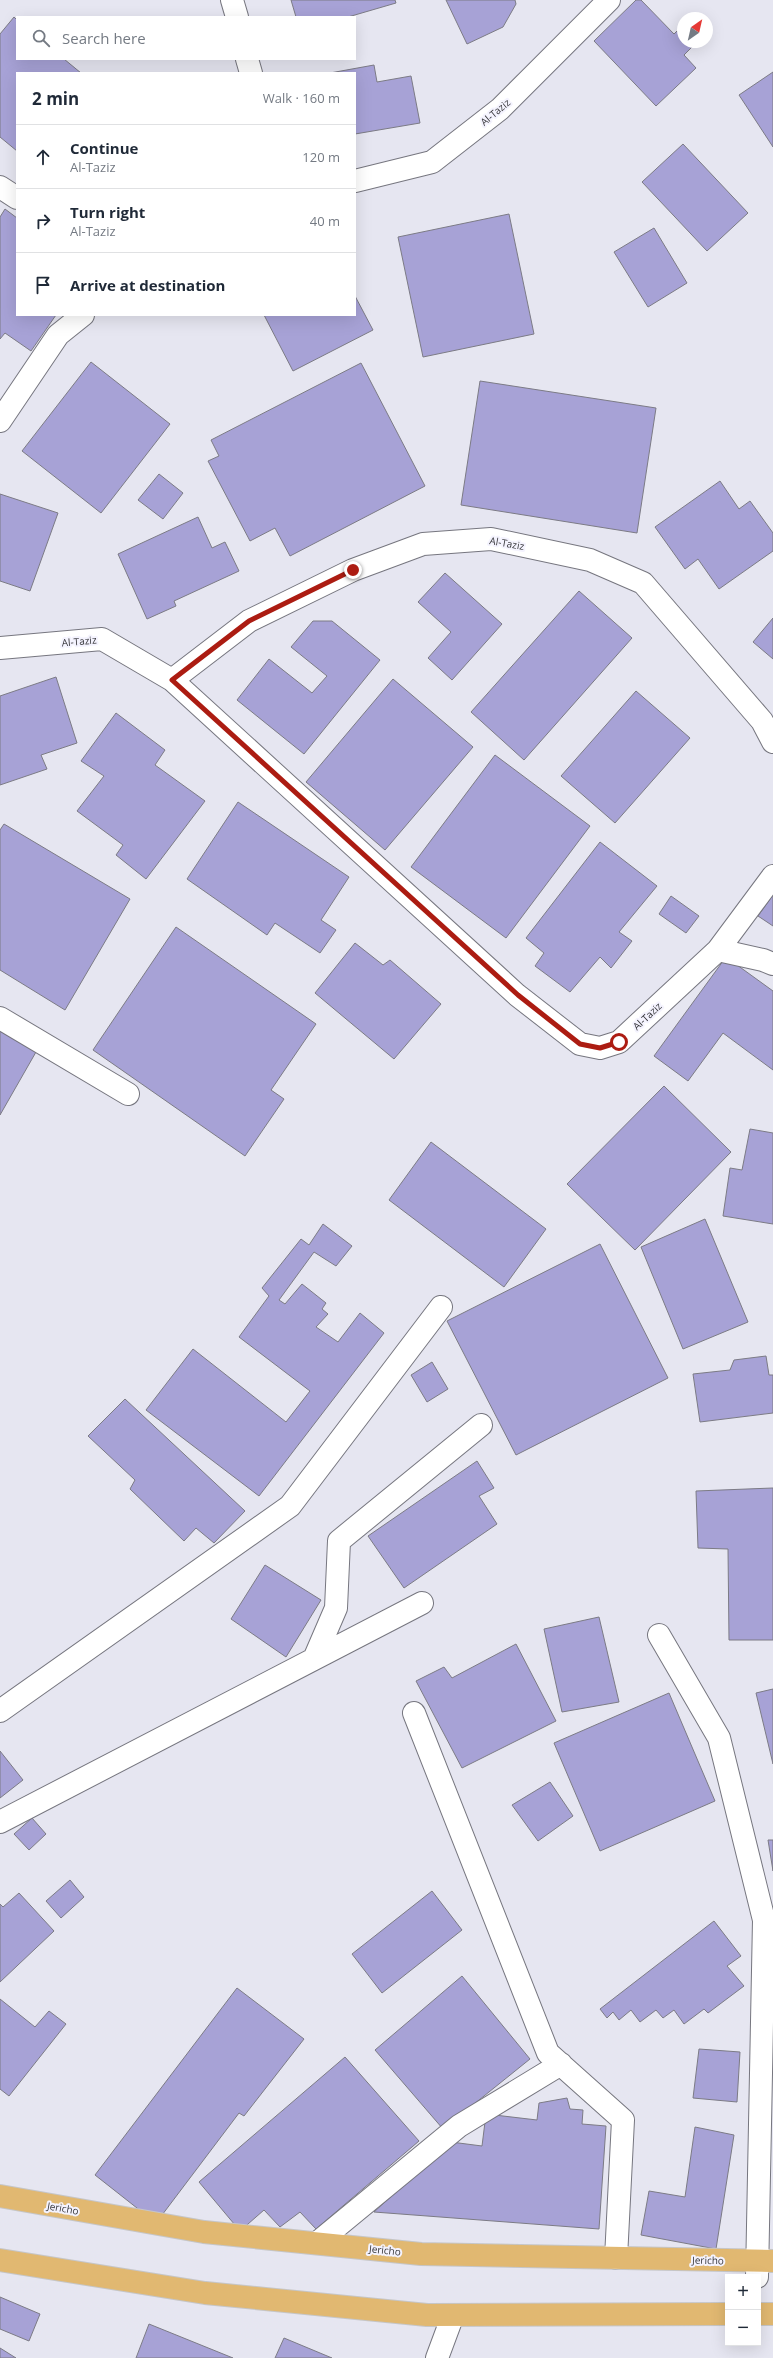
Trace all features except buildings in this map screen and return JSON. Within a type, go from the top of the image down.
[{"type":"main road","name":"Jericho","points":[[0,2196],[204,2232],[421,2254],[616,2258],[762,2266]]},
{"type":"main road","points":[[0,2260],[205,2293],[427,2315],[725,2314]]},
{"type":"main road","points":[[761,2314],[773,2314]]},
{"type":"street","points":[[232,0],[236,16]]},
{"type":"street","name":"Al-Taziz","points":[[356,181],[432,162],[500,109],[609,0]]},
{"type":"street","points":[[247,60],[251,72]]},
{"type":"street","points":[[0,187],[16,197]]},
{"type":"street","points":[[0,421],[58,336],[82,316]]},
{"type":"street","name":"Al-Taziz","points":[[172,680],[249,621],[353,570],[423,544],[491,539],[590,560],[644,584],[762,721],[773,742]]},
{"type":"street","name":"Al-Taziz","points":[[0,648],[102,639],[172,680],[518,995],[580,1044],[600,1048],[619,1042],[718,950],[773,876]]},
{"type":"street","points":[[718,950],[764,960],[773,964]]},
{"type":"street","points":[[0,1018],[128,1094]]},
{"type":"street","points":[[0,1711],[290,1506],[442,1307]]},
{"type":"street","points":[[314,1659],[336,1608],[339,1541],[481,1425]]},
{"type":"street","points":[[0,1822],[422,1603]]},
{"type":"street","points":[[659,1635],[719,1738],[764,1920],[762,2266]]},
{"type":"street","points":[[414,1713],[548,2054],[624,2120],[616,2258]]},
{"type":"street","points":[[317,2243],[459,2126],[561,2064]]},
{"type":"street","points":[[437,2358],[453,2315]]},
{"type":"route","points":[[353,570],[249,621],[172,680],[518,995],[580,1044],[600,1048],[619,1042]]}]
